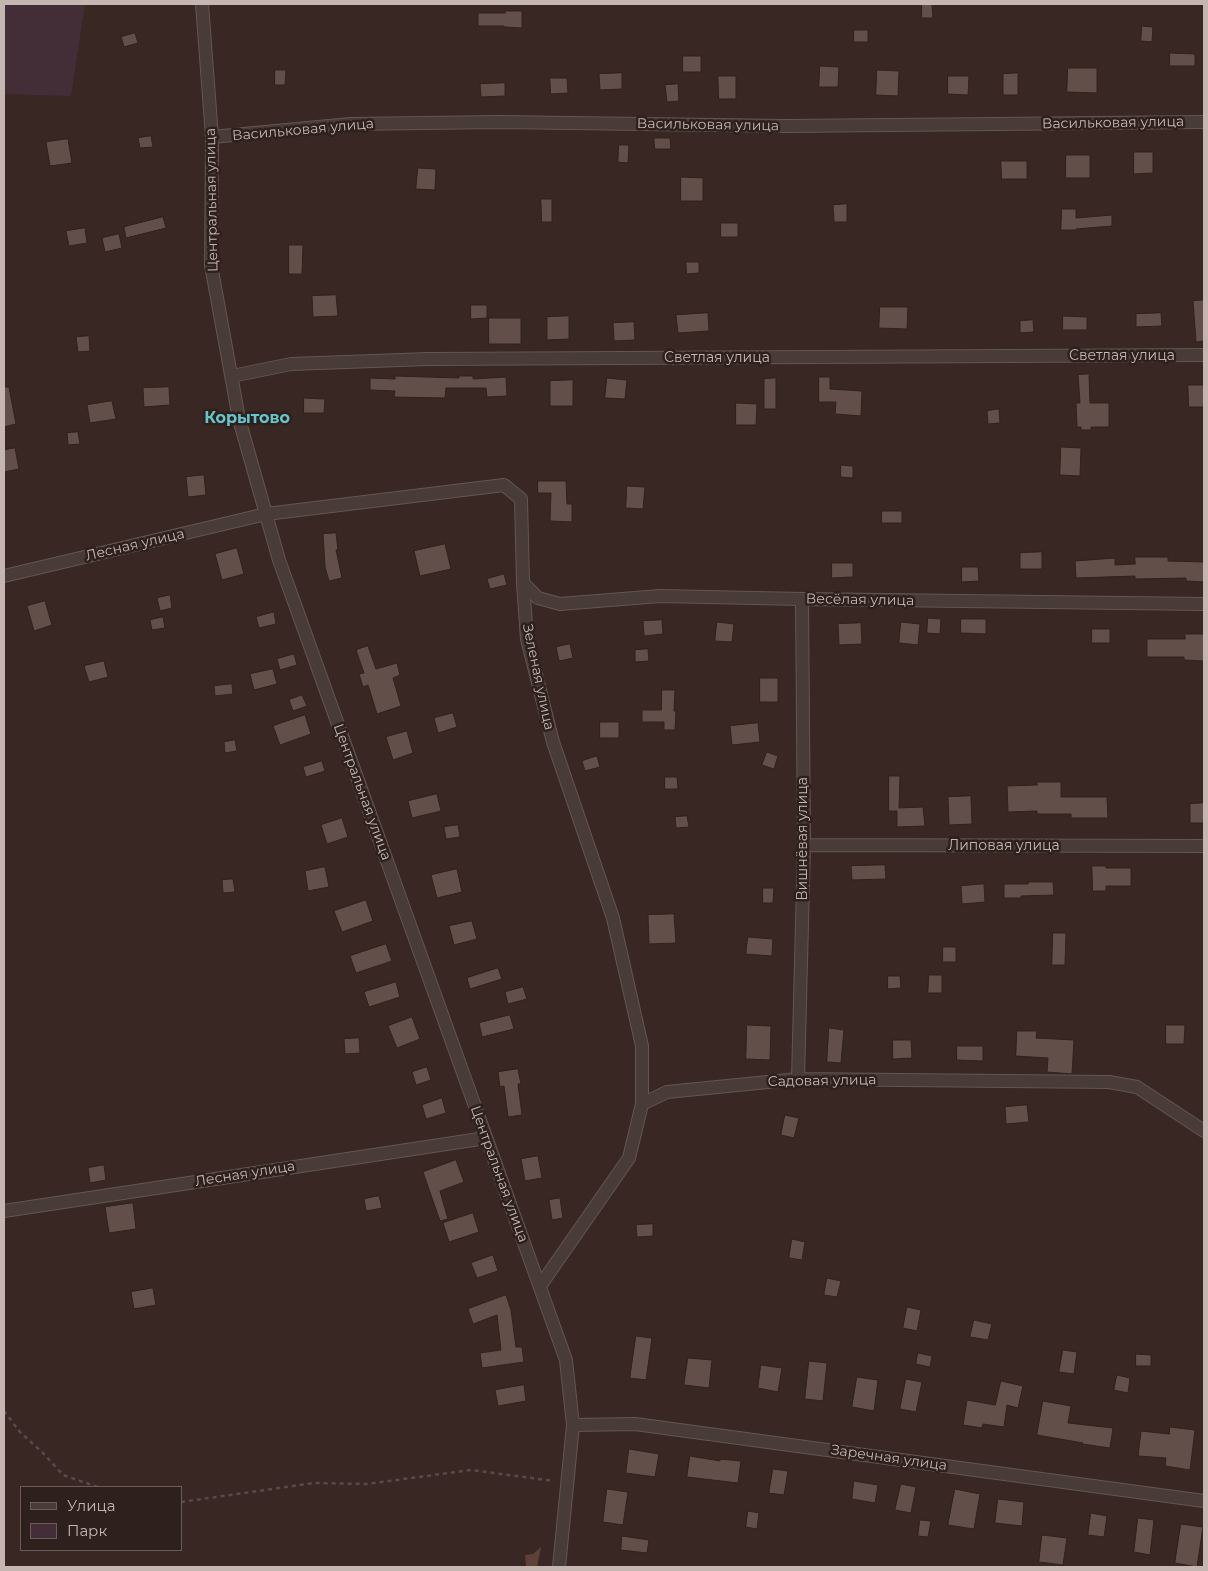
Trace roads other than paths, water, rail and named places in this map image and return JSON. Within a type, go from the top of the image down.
[{"type":"street","name":"Центральная улица","points":[[202,4],[212,137],[212,265],[239,419],[282,570],[566,1360],[573,1425],[559,1567]]},
{"type":"street","name":"Васильковая улица","points":[[212,137],[360,124],[499,122],[786,126],[1204,122]]},
{"type":"street","name":"Светлая улица","points":[[232,376],[291,364],[428,359],[1204,356]]},
{"type":"street","name":"Зеленая улица","points":[[266,514],[504,485],[521,499],[523,583],[527,639],[553,742],[613,918],[642,1046],[642,1104]]},
{"type":"street","name":"Лесная улица","points":[[4,576],[266,514]]},
{"type":"street","name":"Весёлая улица","points":[[523,583],[538,598],[560,604],[660,596],[802,600],[1204,604]]},
{"type":"street","name":"Вишнёвая улица","points":[[798,1079],[804,845],[802,600]]},
{"type":"street","name":"Липовая улица","points":[[804,845],[1204,846]]},
{"type":"street","name":"Садовая улица","points":[[642,1104],[667,1092],[798,1079],[1109,1082],[1137,1087],[1204,1131]]},
{"type":"street","points":[[540,1286],[630,1158],[642,1104]]},
{"type":"street","name":"Лесная улица","points":[[4,1211],[486,1138]]},
{"type":"street","name":"Заречная улица","points":[[573,1425],[635,1424],[1204,1501]]},
{"type":"district","name":"Корытово","points":[[247,418]]}]
